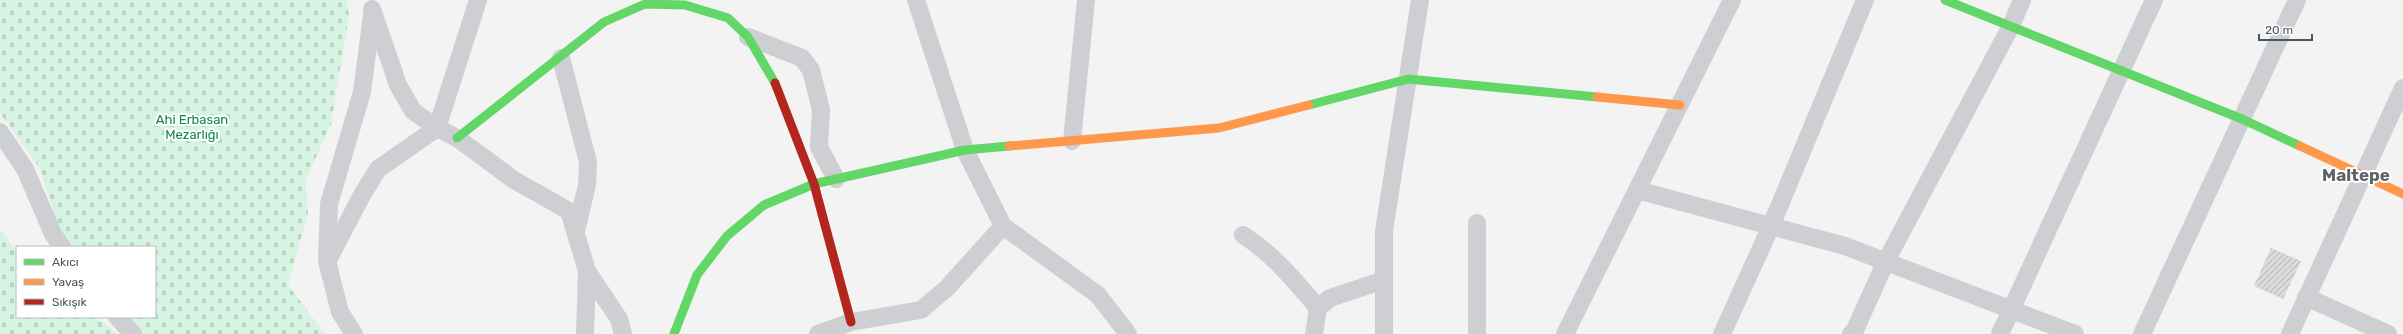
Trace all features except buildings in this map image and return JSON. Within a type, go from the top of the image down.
[{"type":"street","points":[[327,261],[362,195],[378,169],[437,128],[478,0]]},
{"type":"street","points":[[916,0],[965,150],[1003,226],[1098,295],[1128,334]]},
{"type":"street","points":[[1072,141],[1086,0]]},
{"type":"street","points":[[1384,334],[1384,231],[1420,0]]},
{"type":"street","points":[[1565,334],[1732,0]]},
{"type":"street","points":[[1722,334],[1770,226],[1865,0]]},
{"type":"street","points":[[1945,0],[2242,119],[2403,194]]},
{"type":"street","points":[[1851,334],[1855,330],[1886,261],[2011,26],[2022,0]]},
{"type":"street","points":[[2000,334],[2154,0]]},
{"type":"street","points":[[2142,334],[2297,0]]},
{"type":"street","points":[[371,4],[398,85],[413,111],[437,128],[457,138],[514,180],[569,211],[588,270],[619,319],[623,334]]},
{"type":"street","points":[[354,334],[340,312],[327,261],[329,204],[362,92],[371,4]]},
{"type":"street","points":[[457,138],[561,58],[604,22],[645,4],[685,5],[728,18],[748,37],[773,77],[814,184],[851,322]]},
{"type":"street","points":[[748,37],[802,58],[811,70],[821,110],[819,147],[836,179]]},
{"type":"street","points":[[561,58],[588,162],[587,185],[576,232]]},
{"type":"street","points":[[674,334],[677,323],[697,276],[727,236],[764,205],[814,184],[965,150],[1219,128],[1408,78],[1680,105]]},
{"type":"street","points":[[2290,334],[2403,88]]},
{"type":"street","points":[[0,132],[25,169],[53,234],[61,246]]},
{"type":"street","points":[[1637,190],[1846,246],[2075,334]]},
{"type":"street","points":[[1477,223],[1477,334]]},
{"type":"street","points":[[818,334],[851,322],[921,310],[947,288],[1003,226]]},
{"type":"street","points":[[1243,235],[1259,245],[1293,278],[1318,308]]},
{"type":"street","points":[[584,334],[588,270]]},
{"type":"street","points":[[1314,334],[1318,308],[1330,298],[1384,280]]},
{"type":"street","points":[[2306,297],[2388,334]]},
{"type":"street","points":[[118,318],[133,334]]},
{"type":"green space","name":"Ahi Erbasan Mezarlığı","points":[[0,0],[347,0],[349,16],[331,124],[305,181],[308,213],[288,285],[325,334],[140,334],[126,318],[156,318],[156,246],[70,246],[60,231],[39,167],[0,113]]},
{"type":"green space","points":[[0,229],[16,251],[16,318],[95,318],[105,323],[116,334],[0,334]]},
{"type":"traffic: fast","points":[[1945,0],[2242,119],[2300,146]]},
{"type":"traffic: fast","points":[[457,138],[604,22],[645,4],[685,5],[728,18],[748,37],[775,83]]},
{"type":"traffic: fast","points":[[1309,105],[1408,79],[1597,97]]},
{"type":"traffic: fast","points":[[674,334],[697,275],[727,236],[764,205],[814,184],[965,150],[1009,146]]},
{"type":"traffic: slow","points":[[1597,97],[1680,105]]},
{"type":"traffic: slow","points":[[1009,146],[1219,128],[1309,105]]},
{"type":"traffic: slow","points":[[2300,146],[2403,194]]},
{"type":"traffic: jam","points":[[775,83],[814,184],[851,322]]},
{"type":"district","name":"Maltepe","points":[[2356,175]]}]
